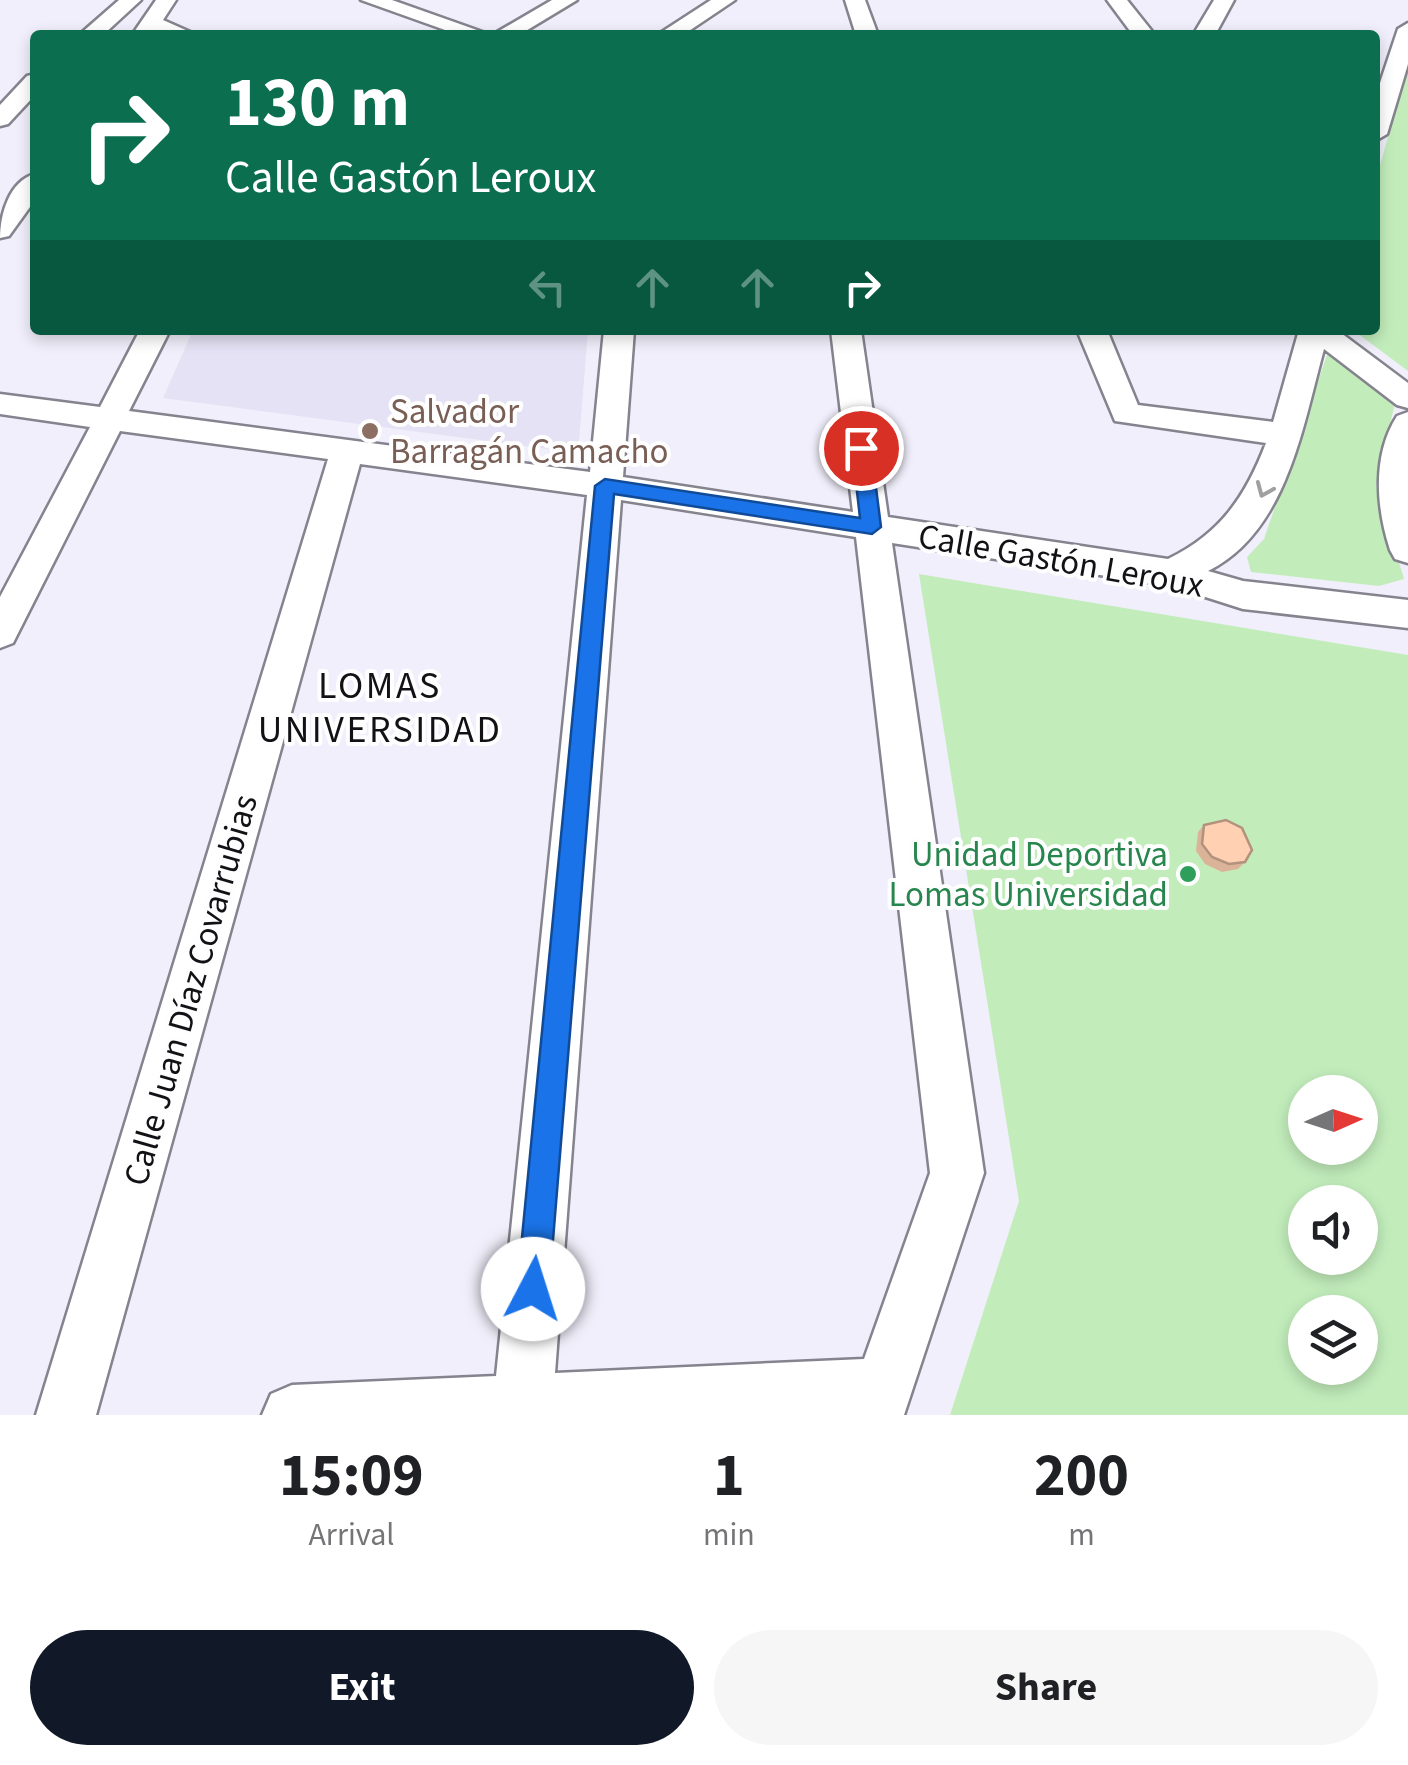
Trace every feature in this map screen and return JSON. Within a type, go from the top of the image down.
[{"type":"street","points":[[96,30],[131,0]]},
{"type":"street","points":[[148,29],[166,0]]},
{"type":"street","points":[[370,0],[400,4],[467,30]]},
{"type":"street","points":[[512,30],[567,0]]},
{"type":"street","points":[[676,30],[725,0]]},
{"type":"street","points":[[855,0],[865,30]]},
{"type":"street","points":[[1116,0],[1140,30]]},
{"type":"street","points":[[1207,30],[1224,0]]},
{"type":"street","points":[[1380,118],[1408,29]]},
{"type":"street","points":[[0,118],[18,92]]},
{"type":"street","points":[[0,230],[30,189]]},
{"type":"street","points":[[0,633],[152,335]]},
{"type":"street","points":[[522,1404],[619,335]]},
{"type":"street","points":[[292,1415],[522,1404],[879,1402],[957,1174],[847,335]]},
{"type":"street","points":[[1094,335],[1126,414],[1149,421],[1282,434]]},
{"type":"street","points":[[1171,573],[1220,550],[1252,515],[1267,488],[1314,335]]},
{"type":"street","points":[[1323,335],[1408,398]]},
{"type":"street","name":"Calle Gastón Leroux","points":[[0,404],[605,486],[1171,573],[1243,595],[1408,614]]},
{"type":"street","points":[[1408,423],[1402,436],[1396,504],[1408,550]]},
{"type":"street","name":"Calle Juan Díaz Covarrubias","points":[[66,1415],[347,450]]},
{"type":"shaded area","points":[[191,335],[588,335],[578,453],[163,398]]},
{"type":"green space","points":[[1408,66],[1408,371],[1360,335],[1380,335],[1380,165]]},
{"type":"green space","points":[[1328,352],[1395,403],[1376,485],[1404,579],[1379,586],[1251,572],[1247,557],[1264,539]]},
{"type":"green space","name":"Unidad Deportiva Lomas Universidad","points":[[919,574],[1408,655],[1408,1415],[950,1415],[1019,1201]]},
{"type":"building","points":[[1226,820],[1242,828],[1252,850],[1245,862],[1229,864],[1212,857],[1202,844],[1204,825]]},
{"type":"place","name":"Salvador Barragán Camacho","points":[[370,431]]},
{"type":"place","name":"Unidad Deportiva Lomas Universidad","points":[[1188,874]]},
{"type":"district","name":"LOMAS UNIVERSIDAD","points":[[380,707]]},
{"type":"route","points":[[533,1289],[605,486],[872,527],[861,448]]}]
